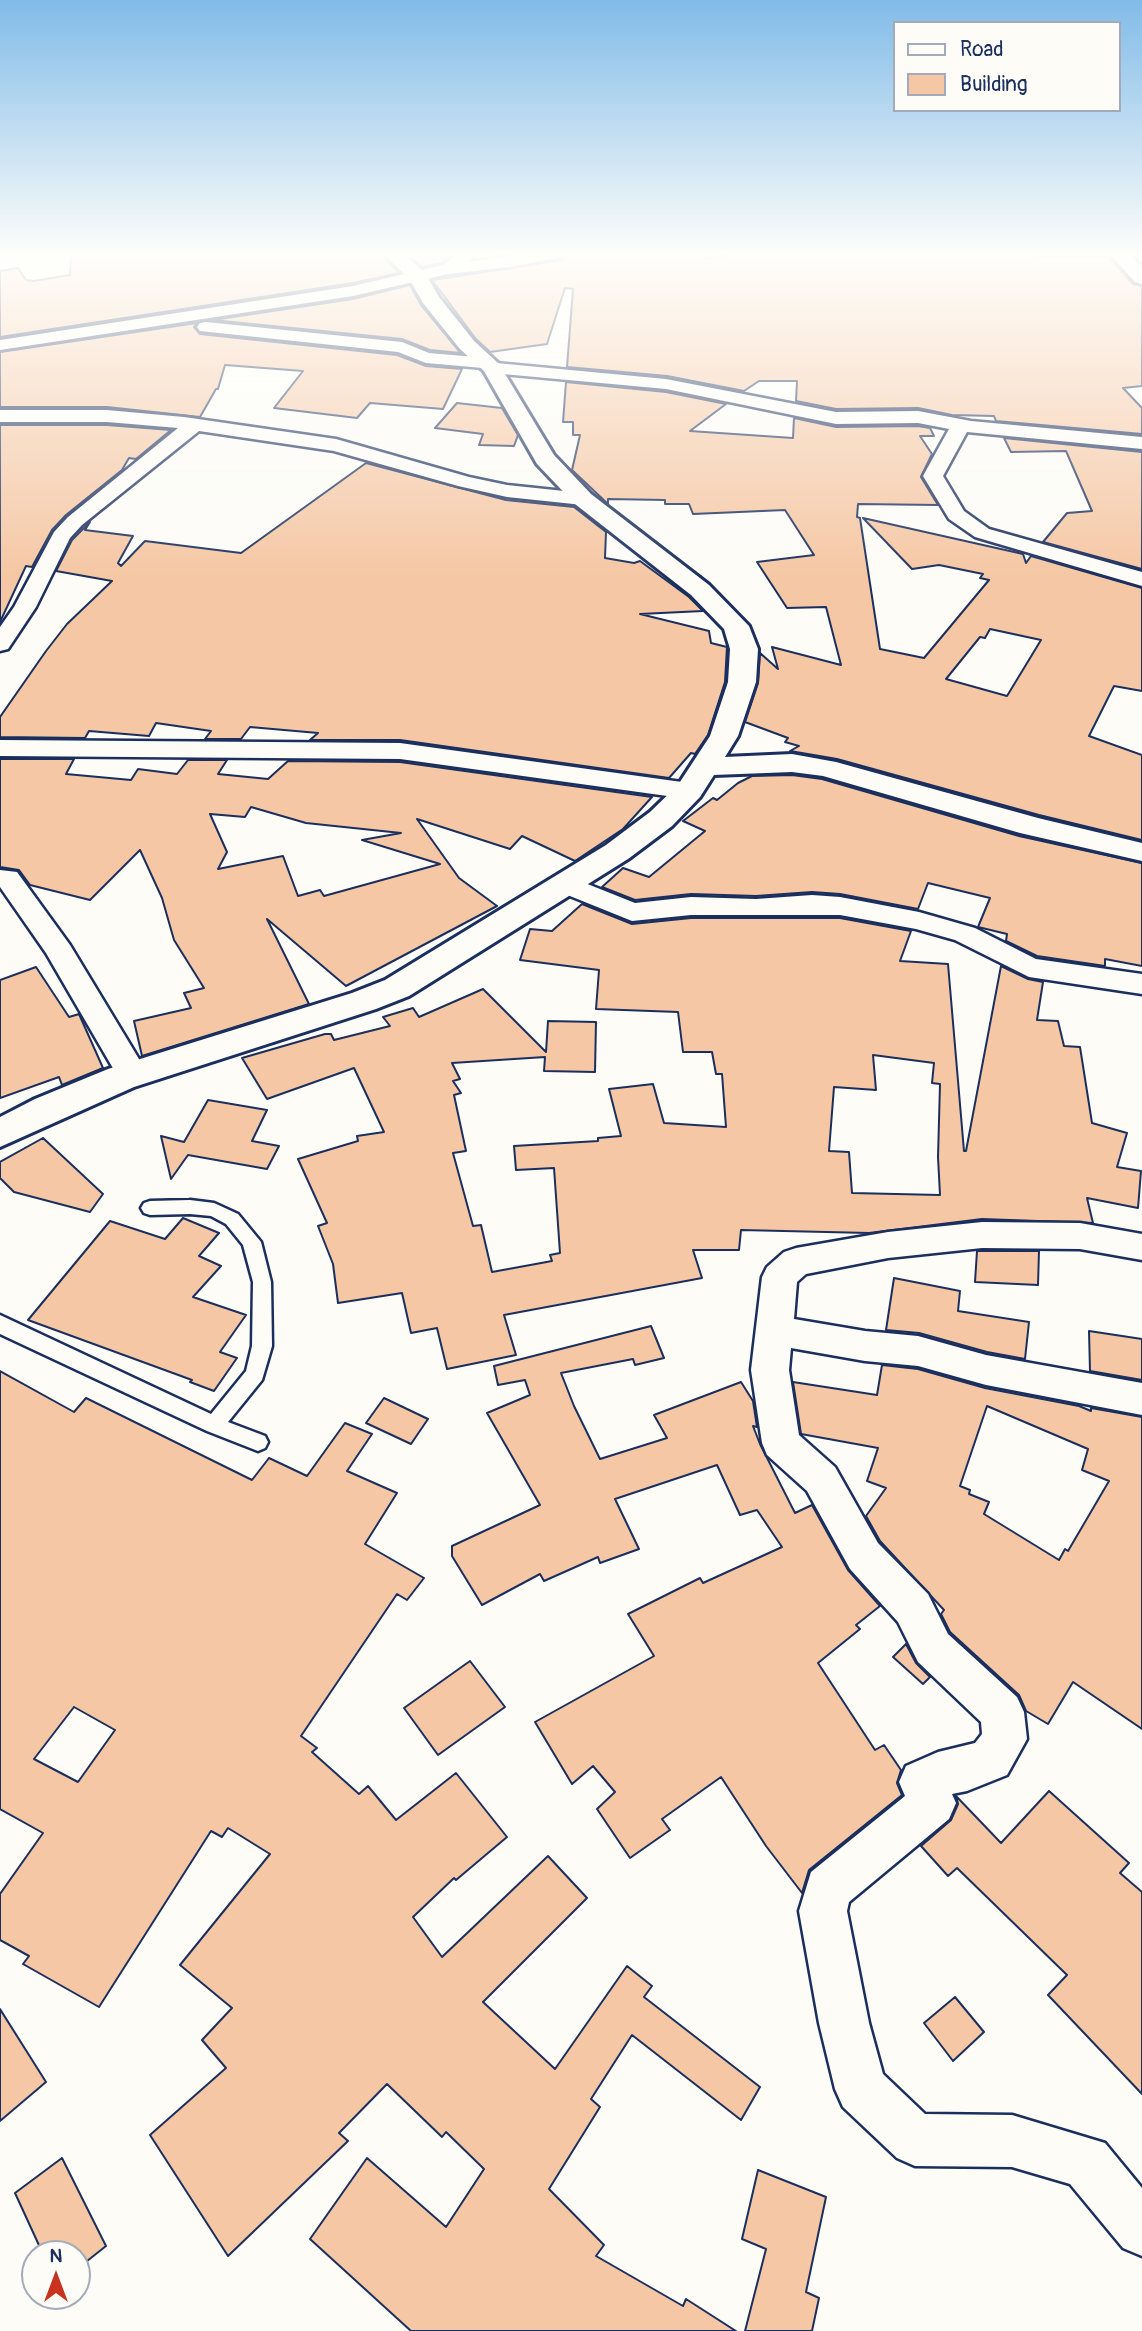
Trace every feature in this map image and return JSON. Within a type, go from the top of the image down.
[{"type":"street","points":[[451,361],[676,385],[836,418],[905,416],[961,425],[1142,443]]},
{"type":"street","points":[[0,1133],[48,1108],[132,1074],[364,1001],[397,988],[565,884],[661,819],[697,779],[728,726],[741,682],[744,649],[736,626],[700,590],[583,499],[545,459],[484,361]]},
{"type":"street","points":[[0,416],[149,418],[337,445],[465,482],[507,491],[583,499]]},
{"type":"street","points":[[0,644],[25,607],[61,536],[75,521],[194,425]]},
{"type":"street","points":[[961,425],[933,476],[956,515],[982,533],[1142,579]]},
{"type":"street","points":[[728,726],[755,749],[792,763],[826,768],[1031,826],[1142,852]]},
{"type":"street","points":[[0,748],[400,751],[697,779],[792,763]]},
{"type":"street","points":[[0,878],[7,878],[21,894],[60,952],[132,1074]]},
{"type":"street","points":[[565,884],[632,912],[691,906],[840,906],[919,921],[965,934],[1029,967],[1142,984]]},
{"type":"street","points":[[1142,1247],[1080,1236],[982,1235],[888,1245],[796,1262],[780,1277],[770,1370],[781,1443],[821,1479],[864,1556],[913,1608],[933,1648],[1002,1712],[1005,1739],[991,1759],[967,1769],[938,1774],[922,1783],[933,1803],[828,1889],[823,1911],[844,2024],[861,2089],[915,2140],[1012,2141],[1086,2162],[1142,2229]]},
{"type":"street","points":[[773,1330],[918,1352],[986,1370],[1142,1399]]},
{"type":"lane","points":[[150,1208],[190,1207],[214,1210],[232,1219],[252,1242],[262,1282],[262,1346],[255,1374],[214,1426]]},
{"type":"lane","points":[[0,1323],[5,1328],[214,1426],[258,1442]]},
{"type":"building","points":[[0,361],[412,361],[426,366],[462,369],[443,409],[370,403],[357,418],[274,408],[303,371],[225,365],[218,389],[200,417],[107,407],[0,407]]},
{"type":"building","points":[[567,361],[1142,361],[1142,386],[1123,388],[1142,408],[1142,434],[996,421],[994,416],[952,415],[918,408],[836,409],[796,401],[797,381],[759,381],[744,391],[667,376],[567,367]]},
{"type":"building","points":[[566,382],[666,392],[726,404],[690,431],[793,438],[794,418],[836,427],[930,428],[934,436],[920,436],[932,454],[921,477],[938,505],[858,504],[857,517],[860,518],[880,649],[924,658],[989,580],[980,578],[983,574],[939,565],[912,569],[863,518],[1023,554],[1026,563],[1031,556],[1142,588],[1142,691],[1114,686],[1089,736],[1142,755],[1142,840],[1039,815],[837,759],[790,751],[799,746],[785,742],[788,738],[745,722],[758,683],[760,653],[778,669],[772,647],[841,665],[826,607],[787,608],[757,562],[814,555],[785,510],[693,514],[689,504],[665,504],[665,500],[608,499],[608,504],[572,470],[580,435],[573,435],[573,422],[563,422]],"holes":[[[990,629],[1041,640],[1007,696],[946,679],[980,637],[985,638]]]},
{"type":"building","points":[[457,403],[502,408],[518,435],[514,446],[479,445],[483,434],[435,428]]},
{"type":"building","points":[[0,425],[107,425],[171,430],[136,459],[129,458],[122,470],[66,515],[52,530],[32,567],[26,566],[0,622]]},
{"type":"building","points":[[1004,438],[1142,452],[1142,569],[1043,542],[1067,513],[1092,511],[1066,451],[1011,452]]},
{"type":"building","points":[[366,463],[506,500],[574,507],[606,532],[605,558],[634,563],[640,561],[689,597],[703,611],[640,614],[709,631],[711,643],[727,647],[725,682],[708,735],[695,754],[691,753],[669,778],[400,740],[310,740],[318,733],[250,727],[241,739],[205,739],[211,731],[156,723],[149,736],[89,731],[85,738],[0,737],[0,717],[46,651],[67,624],[112,581],[56,571],[72,540],[90,522],[85,530],[133,536],[118,563],[121,566],[145,541],[241,553]]},
{"type":"building","points":[[0,759],[74,759],[66,774],[131,780],[138,769],[177,774],[188,760],[227,760],[218,774],[268,779],[288,761],[400,762],[652,797],[623,829],[575,861],[522,836],[510,849],[417,819],[459,878],[497,906],[346,986],[267,919],[309,1004],[142,1056],[134,1021],[191,1008],[184,993],[204,988],[174,940],[162,898],[140,850],[90,900],[30,885],[19,870],[0,867]],"holes":[[[251,807],[306,823],[401,833],[362,840],[440,864],[324,896],[320,890],[298,896],[283,856],[218,869],[227,852],[210,814],[245,817]]]},
{"type":"building","points":[[792,775],[822,779],[1019,836],[1142,863],[1142,966],[1105,959],[1105,966],[1037,956],[1006,941],[1007,934],[978,927],[990,898],[928,883],[918,909],[840,894],[812,892],[756,896],[691,894],[635,900],[602,887],[623,868],[649,877],[705,831],[683,821],[738,783],[752,776]]},
{"type":"building","points":[[582,904],[632,924],[691,918],[840,918],[911,931],[900,961],[948,964],[964,1151],[1001,966],[1028,979],[1043,982],[1037,1020],[1058,1021],[1064,1046],[1080,1047],[1092,1123],[1127,1133],[1117,1167],[1141,1171],[1138,1208],[1087,1198],[1093,1223],[982,1219],[869,1233],[741,1230],[739,1250],[693,1250],[702,1278],[504,1315],[516,1355],[447,1369],[437,1328],[411,1333],[402,1293],[338,1303],[333,1264],[318,1226],[327,1223],[298,1159],[358,1141],[357,1136],[384,1132],[354,1068],[267,1099],[242,1058],[325,1034],[331,1034],[334,1040],[390,1026],[383,1017],[413,1008],[419,1017],[483,989],[546,1052],[548,1021],[596,1022],[595,1072],[544,1071],[545,1057],[452,1063],[460,1079],[453,1081],[461,1093],[454,1095],[466,1151],[453,1153],[473,1226],[481,1225],[492,1272],[552,1261],[550,1255],[560,1253],[554,1168],[516,1170],[514,1146],[598,1141],[598,1138],[621,1136],[609,1089],[653,1084],[664,1123],[726,1127],[722,1074],[716,1074],[712,1052],[683,1052],[678,1012],[596,1009],[599,970],[520,960],[530,929],[552,931]],"holes":[[[873,1055],[934,1063],[932,1083],[940,1084],[940,1195],[852,1193],[849,1152],[829,1151],[834,1087],[876,1090]]]},
{"type":"building","points":[[36,967],[69,1017],[79,1014],[103,1068],[62,1085],[59,1077],[0,1098],[0,980]]},
{"type":"building","points":[[208,1100],[267,1110],[252,1141],[279,1146],[267,1169],[188,1155],[171,1179],[161,1136],[184,1142]]},
{"type":"building","points":[[43,1138],[103,1194],[90,1212],[14,1192],[0,1178],[0,1162]]},
{"type":"building","points":[[183,1218],[219,1233],[199,1256],[221,1266],[193,1297],[246,1315],[220,1352],[237,1358],[214,1391],[190,1382],[192,1380],[28,1320],[110,1221],[165,1239]]},
{"type":"building","points":[[977,1251],[1039,1251],[1038,1285],[975,1282]]},
{"type":"building","points":[[894,1278],[960,1291],[958,1311],[1029,1322],[1025,1359],[987,1352],[919,1333],[886,1330]]},
{"type":"building","points":[[651,1326],[664,1358],[635,1365],[633,1359],[561,1373],[600,1459],[667,1438],[654,1415],[741,1382],[753,1401],[757,1427],[753,1426],[760,1444],[795,1513],[812,1505],[848,1570],[880,1606],[856,1625],[860,1629],[818,1663],[875,1750],[884,1745],[901,1770],[897,1783],[902,1795],[809,1870],[802,1893],[766,1846],[721,1777],[662,1819],[670,1830],[630,1858],[597,1809],[615,1792],[593,1766],[572,1784],[535,1722],[654,1656],[628,1614],[700,1578],[703,1583],[782,1547],[757,1510],[740,1515],[717,1465],[615,1499],[639,1549],[600,1563],[598,1557],[544,1581],[540,1574],[482,1605],[452,1556],[452,1546],[540,1505],[487,1413],[530,1395],[525,1380],[498,1385],[494,1366]]},
{"type":"building","points":[[1089,1331],[1142,1339],[1142,1380],[1090,1371]]},
{"type":"building","points":[[882,1365],[918,1369],[985,1388],[1079,1406],[1091,1411],[1091,1408],[1142,1417],[1142,1729],[1073,1682],[1048,1724],[1026,1711],[1019,1695],[950,1632],[941,1614],[944,1610],[880,1541],[866,1516],[886,1488],[867,1481],[878,1448],[801,1434],[793,1382],[877,1395]],"holes":[[[987,1406],[1088,1449],[1082,1470],[1109,1481],[1068,1551],[1065,1549],[1059,1560],[984,1514],[989,1502],[969,1494],[970,1490],[960,1486]]]},
{"type":"building","points":[[0,1371],[74,1412],[86,1398],[252,1480],[269,1458],[307,1476],[345,1423],[372,1434],[347,1471],[397,1493],[365,1544],[424,1578],[407,1600],[397,1594],[301,1736],[317,1748],[312,1752],[359,1794],[368,1786],[396,1820],[456,1773],[507,1837],[456,1880],[454,1878],[413,1917],[442,1957],[548,1856],[587,1898],[483,2002],[555,2069],[627,1966],[652,1986],[644,1997],[760,2087],[741,2120],[632,2035],[591,2099],[600,2107],[549,2189],[604,2245],[596,2256],[683,2306],[686,2299],[736,2331],[411,2331],[310,2239],[367,2158],[446,2227],[484,2169],[446,2132],[442,2137],[387,2084],[339,2133],[348,2141],[228,2256],[150,2135],[226,2068],[202,2040],[232,2008],[180,1965],[270,1854],[228,1828],[222,1837],[211,1831],[99,2007],[23,1964],[29,1956],[0,1940],[0,1894],[43,1833],[0,1809]],"holes":[[[74,1707],[115,1730],[78,1782],[34,1759]]]},
{"type":"building","points":[[384,1398],[428,1419],[411,1444],[366,1423]]},
{"type":"building","points":[[906,1644],[916,1663],[930,1677],[923,1684],[893,1657]]},
{"type":"building","points":[[470,1661],[505,1707],[438,1755],[404,1708]]},
{"type":"building","points":[[1049,1791],[1129,1863],[1120,1873],[1142,1892],[1142,2094],[1048,1995],[1067,1975],[957,1868],[948,1876],[921,1846],[951,1820],[958,1804],[956,1796],[1001,1843]]},
{"type":"building","points":[[955,1997],[984,2032],[953,2061],[924,2023]]},
{"type":"building","points":[[0,2009],[46,2082],[0,2121]]},
{"type":"building","points":[[62,2158],[106,2246],[91,2258],[91,2240],[37,2240],[15,2193]]},
{"type":"building","points":[[758,2170],[826,2197],[806,2292],[819,2298],[812,2331],[745,2331],[766,2249],[742,2239]]}]
